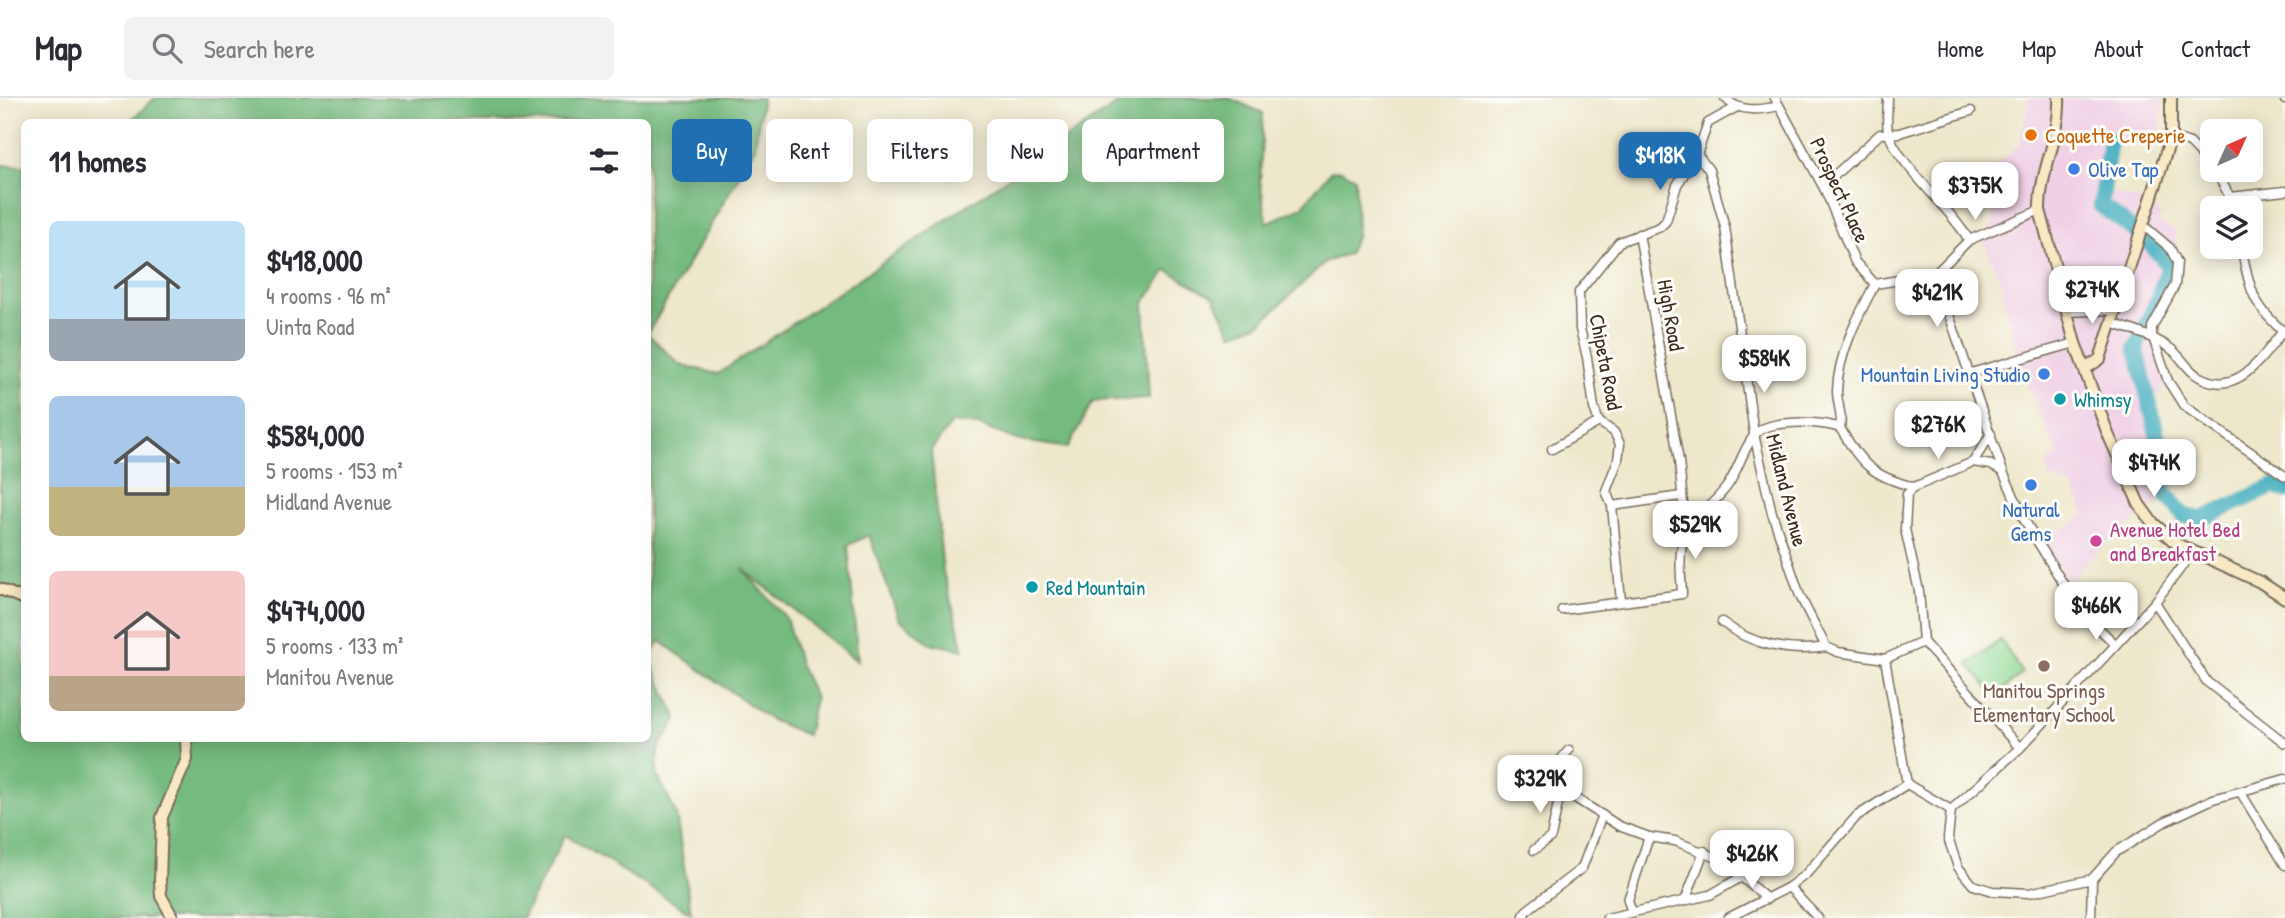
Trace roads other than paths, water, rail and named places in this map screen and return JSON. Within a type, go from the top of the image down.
[{"type":"main road","points":[[2059,98],[2058,133],[2041,195],[2040,211],[2075,342],[2139,504],[2158,527],[2192,553],[2260,582],[2285,598]]},
{"type":"main road","points":[[2085,369],[2100,359],[2138,245],[2171,136],[2172,98]]},
{"type":"main road","points":[[0,589],[21,598]]},
{"type":"main road","points":[[173,918],[161,896],[162,817],[187,759],[186,742]]},
{"type":"street","points":[[1725,98],[1737,107]]},
{"type":"street","points":[[1888,98],[1889,132],[1916,176],[1942,201],[1969,240]]},
{"type":"street","points":[[1639,234],[1660,228],[1666,221],[1676,185],[1697,154],[1708,123],[1737,107],[1766,109],[1777,102]]},
{"type":"street","name":"Prospect Place","points":[[1777,102],[1825,190],[1855,262],[1875,284]]},
{"type":"street","points":[[1825,190],[1858,152],[1880,134],[1899,133],[1971,111]]},
{"type":"street","points":[[2171,136],[2190,144],[2200,154]]},
{"type":"street","name":"Midland Avenue","points":[[1697,154],[1709,170],[1724,227],[1754,434],[1786,560],[1826,647]]},
{"type":"street","points":[[2239,196],[2285,191]]},
{"type":"street","points":[[1840,428],[1842,418],[1837,392],[1841,371],[1860,313],[1875,284],[1936,274],[1969,240],[2040,211]]},
{"type":"street","points":[[2143,228],[2170,248],[2177,262],[2175,285],[2152,327],[2152,338],[2168,382],[2184,406],[2285,476]]},
{"type":"street","name":"Chipeta Road","points":[[1621,601],[1612,506],[1606,491],[1618,460],[1620,444],[1614,432],[1599,422],[1580,329],[1581,286],[1612,248],[1639,234]]},
{"type":"street","name":"High Road","points":[[1639,234],[1679,461],[1681,496],[1684,513],[1690,525]]},
{"type":"street","points":[[2112,323],[2152,338],[2171,349],[2197,376],[2213,381],[2236,382],[2253,370],[2284,332],[2253,299],[2244,259]]},
{"type":"street","points":[[1936,274],[2003,472],[2025,521],[2078,608],[2114,643]]},
{"type":"street","points":[[2066,312],[2115,310]]},
{"type":"street","points":[[1971,373],[2075,342]]},
{"type":"street","points":[[1552,449],[1599,422]]},
{"type":"street","points":[[1562,610],[1682,594],[1680,559],[1690,525],[1703,515],[1729,484],[1754,434],[1774,425],[1824,422],[1840,428],[1869,470],[1885,480],[1914,487]]},
{"type":"street","points":[[1973,462],[1991,434]]},
{"type":"street","points":[[2003,472],[1991,465],[1973,462],[1914,487],[1907,494],[1905,529],[1919,591],[1923,642],[2020,748]]},
{"type":"street","points":[[1612,506],[1681,496]]},
{"type":"street","points":[[2192,553],[2155,602],[2114,643],[2020,748],[1951,810],[1948,838],[1958,867],[1973,885],[1993,891],[2029,893],[2092,878],[2116,852],[2164,822],[2213,799],[2285,779]]},
{"type":"street","points":[[2155,602],[2207,682],[2285,743]]},
{"type":"street","points":[[1722,621],[1736,633],[1774,646],[1807,650],[1826,647],[1838,652],[1885,659],[1923,642]]},
{"type":"street","points":[[1885,659],[1907,783],[1951,810]]},
{"type":"street","points":[[1534,850],[1551,836],[1561,789],[1555,766],[1569,750]]},
{"type":"street","points":[[1728,918],[1789,887],[1806,874],[1857,816],[1907,783]]},
{"type":"street","points":[[1561,789],[1619,826],[1704,851],[1744,876],[1767,899]]},
{"type":"street","points":[[2241,793],[2285,864]]},
{"type":"street","points":[[1525,914],[1582,869],[1602,816]]},
{"type":"street","points":[[1632,912],[1628,900],[1649,837]]},
{"type":"street","points":[[1685,901],[1704,851]]},
{"type":"street","points":[[1607,918],[1710,895],[1744,876]]},
{"type":"street","points":[[2091,918],[2092,878]]},
{"type":"street","points":[[1789,887],[1818,918]]},
{"type":"waterway","points":[[2110,139],[2101,206],[2146,239],[2169,266],[2136,347],[2160,447],[2163,490],[2184,516],[2202,519],[2274,486],[2285,491]]},
{"type":"place","name":"Coquette Creperie","points":[[2031,135]]},
{"type":"place","name":"Olive Tap","points":[[2074,169]]},
{"type":"place","name":"Mountain Living Studio","points":[[2044,374]]},
{"type":"place","name":"Whimsy","points":[[2060,399]]},
{"type":"place","name":"Natural Gems","points":[[2031,485]]},
{"type":"place","name":"Avenue Hotel Bed and Breakfast","points":[[2096,541]]},
{"type":"place","name":"Red Mountain","points":[[1032,587]]},
{"type":"place","name":"Manitou Springs Elementary School","points":[[2044,666]]}]
